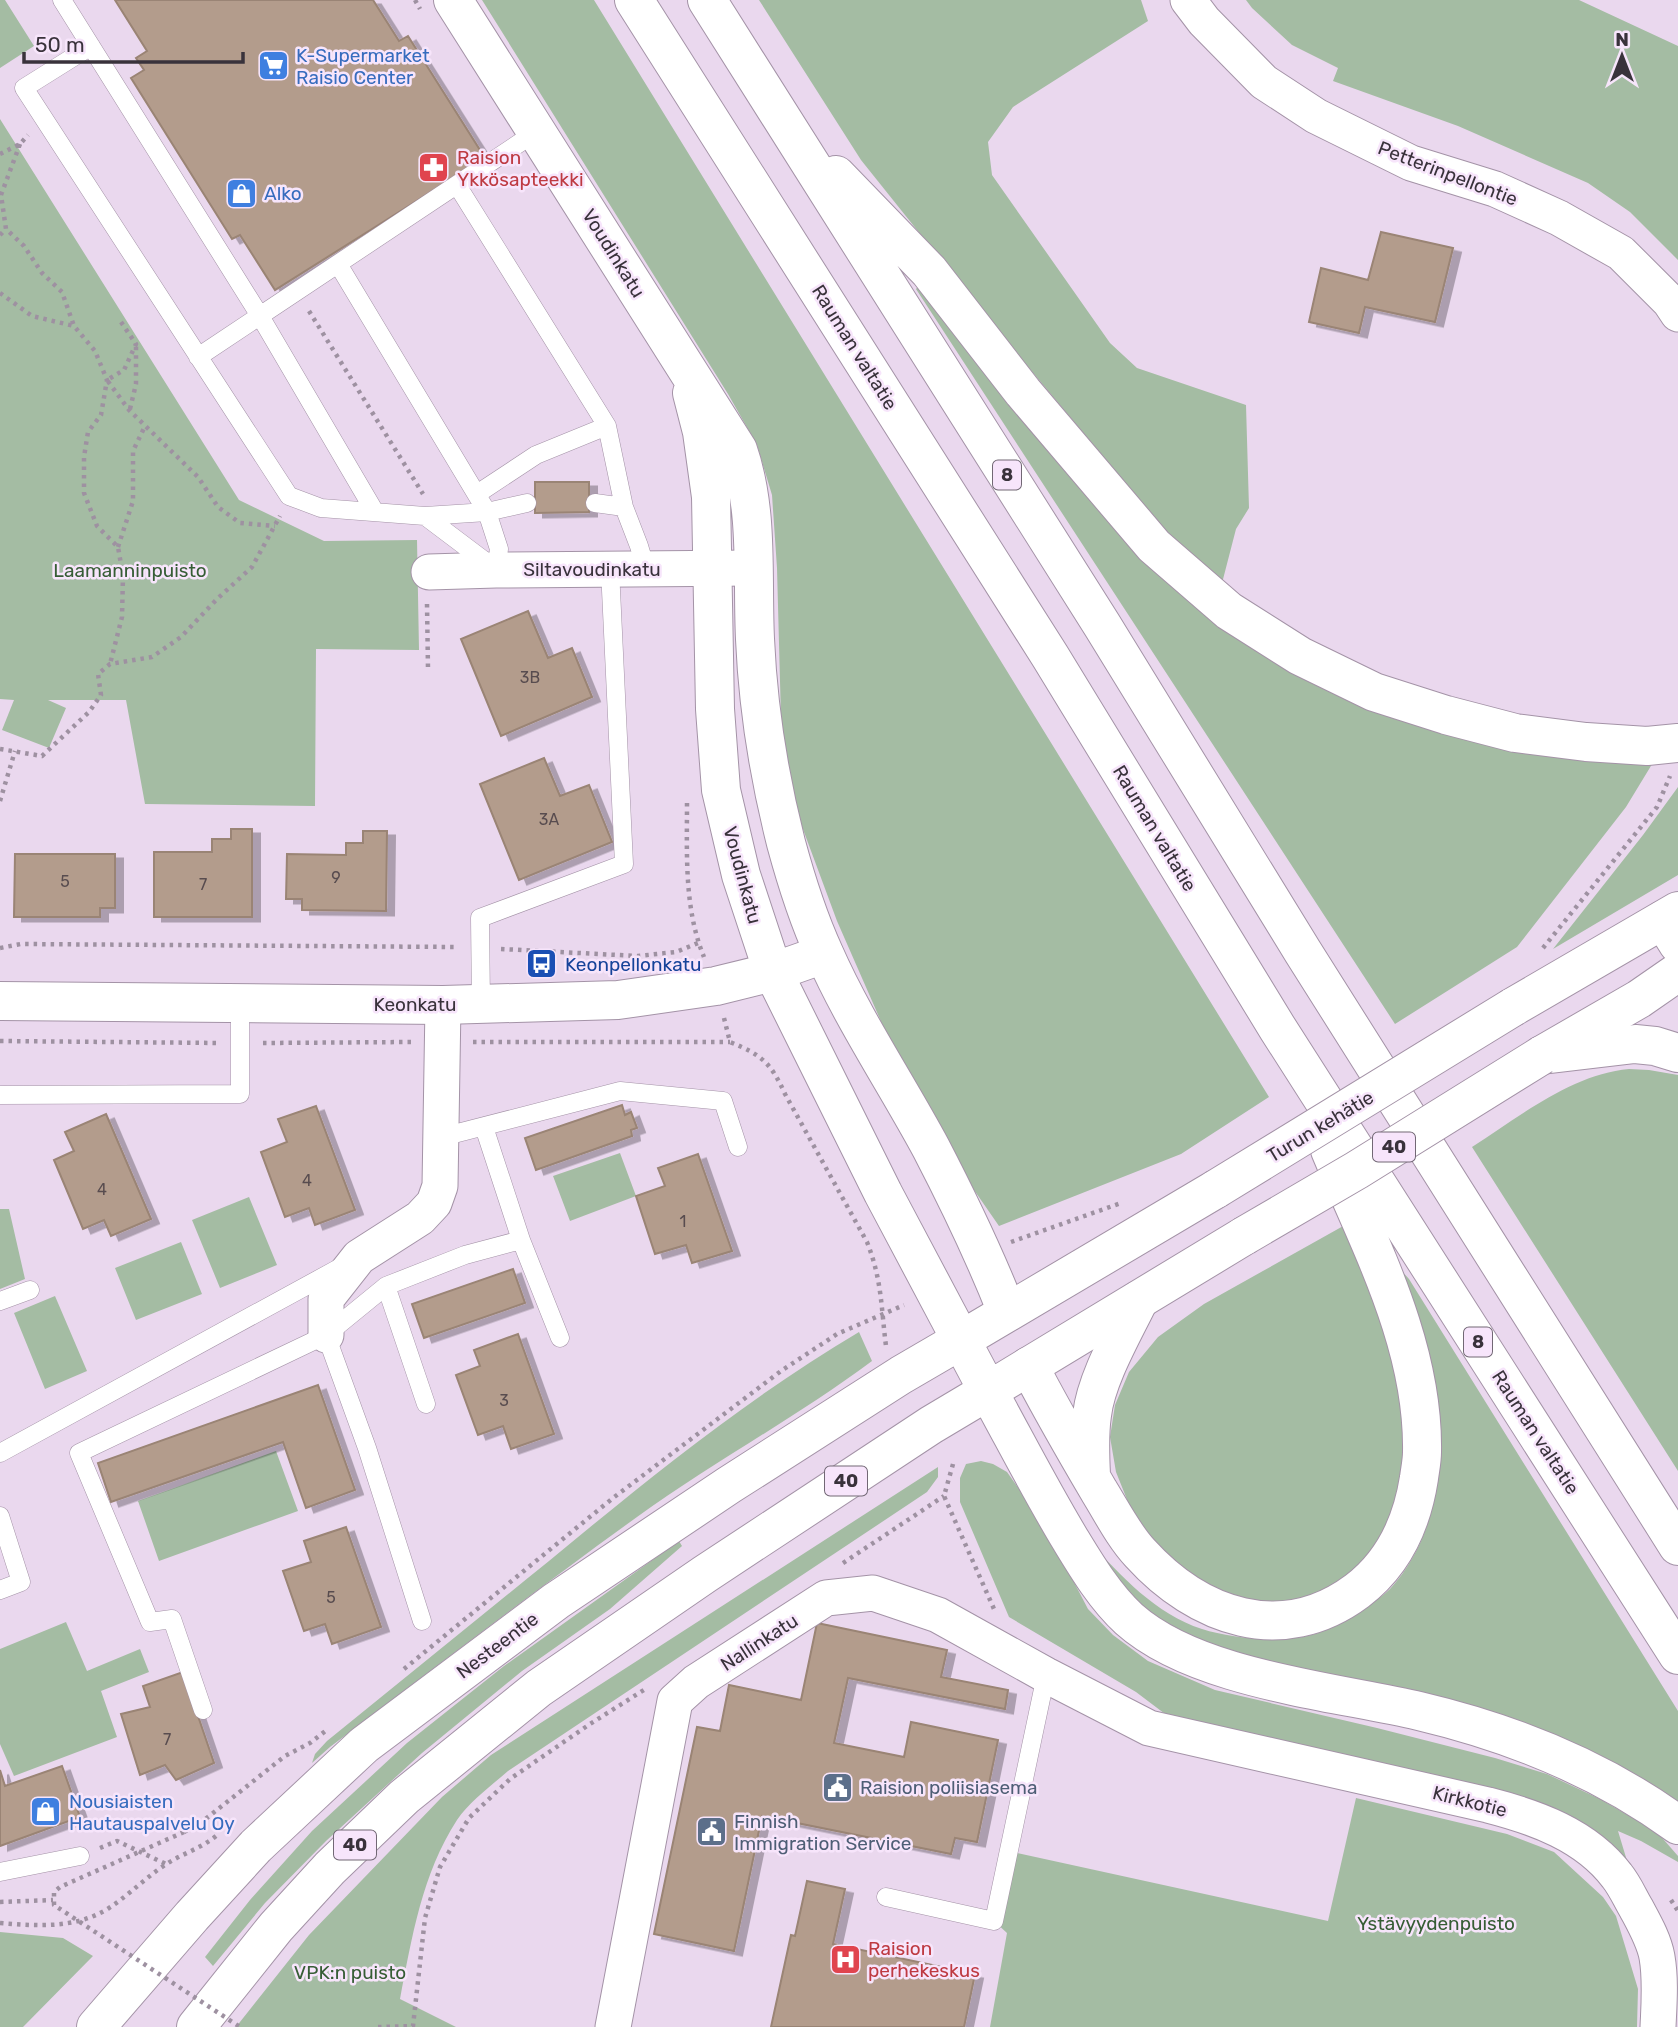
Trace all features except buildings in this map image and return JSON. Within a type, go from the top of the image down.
[{"type":"main road","name":"Rauman valtatie","points":[[634,0],[1043,644],[1278,1029],[1678,1655]]},
{"type":"main road","name":"8","points":[[707,0],[1678,1546]]},
{"type":"main road","name":"Voudinkatu","points":[[437,6],[536,132],[738,450],[746,474],[751,507],[759,703],[777,807],[801,893],[824,954],[930,1148],[986,1260],[1029,1366],[1091,1477],[1138,1551],[1166,1578],[1222,1613],[1265,1621],[1295,1619],[1336,1605],[1368,1582],[1392,1554],[1403,1536],[1416,1495],[1423,1454],[1415,1376],[1393,1300],[1278,1029]]},
{"type":"main road","points":[[780,117],[929,271],[1023,391],[1154,546],[1229,611],[1300,656],[1374,692],[1515,733],[1574,741],[1647,746],[1674,759]]},
{"type":"main road","name":"Voudinkatu","points":[[685,365],[702,432],[711,497],[715,709],[722,790],[754,920],[773,972],[883,1193],[1049,1505],[1090,1573],[1116,1606],[1135,1624],[1156,1640],[1185,1654],[1275,1681],[1420,1711],[1508,1735],[1545,1749],[1611,1781],[1678,1825]]},
{"type":"main road","name":"Turun kehätie","points":[[961,1340],[1216,1189],[1513,1007],[1673,925]]},
{"type":"main road","name":"Keonkatu","points":[[0,1001],[240,1003],[443,1023],[481,1004],[618,1000],[716,986],[773,972],[824,954]]},
{"type":"main road","name":"40","points":[[196,2027],[276,1927],[330,1868],[404,1797],[539,1688],[682,1589],[931,1425],[1639,999],[1678,972]]},
{"type":"main road","points":[[1542,1055],[1635,1044],[1655,1046],[1678,1053]]},
{"type":"main road","points":[[1091,1477],[1090,1441],[1095,1401],[1139,1300]]},
{"type":"main road","name":"Nesteentie","points":[[96,2027],[191,1916],[256,1846],[365,1745],[556,1601],[729,1485],[901,1375],[961,1340]]},
{"type":"main road","points":[[1635,1478],[1678,1513]]},
{"type":"street","name":"Petterinpellontie","points":[[1188,0],[1264,82],[1317,116],[1411,163],[1495,189],[1559,218],[1621,253],[1670,302],[1678,314]]},
{"type":"street","name":"Siltavoudinkatu","points":[[429,572],[754,569]]},
{"type":"street","points":[[326,1335],[326,1299],[359,1257],[420,1218],[434,1202],[440,1186],[443,1023]]},
{"type":"street","name":"Nallinkatu","points":[[613,2027],[675,1701],[696,1682],[826,1598],[873,1593],[937,1615],[1149,1728]]},
{"type":"street","name":"Kirkkotie","points":[[1149,1728],[1488,1805],[1526,1815],[1561,1831],[1593,1851],[1617,1876],[1646,1926],[1657,1955],[1658,2027]]},
{"type":"lane","points":[[62,0],[260,316],[375,512]]},
{"type":"lane","points":[[91,46],[24,88],[289,496],[321,508],[425,516],[488,512],[527,503]]},
{"type":"lane","points":[[198,357],[536,132]]},
{"type":"lane","points":[[457,185],[607,426],[624,507],[646,569]]},
{"type":"lane","points":[[338,264],[488,512],[499,550],[496,570],[425,516]]},
{"type":"lane","points":[[477,494],[536,455],[607,426]]},
{"type":"lane","points":[[595,503],[624,507]]},
{"type":"lane","points":[[481,1004],[480,918],[624,864],[611,569]]},
{"type":"lane","points":[[0,1095],[240,1094],[240,1003]]},
{"type":"lane","points":[[442,1137],[620,1091],[723,1101],[738,1147]]},
{"type":"lane","points":[[484,1127],[521,1240],[560,1338]]},
{"type":"lane","points":[[203,1710],[173,1619],[150,1622],[79,1453],[326,1335],[386,1286],[465,1255],[521,1240]]},
{"type":"lane","points":[[0,1452],[359,1257]]},
{"type":"lane","points":[[386,1286],[426,1404]]},
{"type":"lane","points":[[0,1301],[30,1290]]},
{"type":"lane","points":[[326,1335],[367,1448],[422,1621]]},
{"type":"lane","points":[[0,1516],[21,1582],[0,1590]]},
{"type":"lane","points":[[886,1897],[994,1921],[1046,1675]]},
{"type":"lane","points":[[0,1872],[80,1856]]},
{"type":"path","points":[[415,0],[437,6]]},
{"type":"path","points":[[0,154],[20,144],[0,194],[6,229],[24,246],[43,273],[62,292],[74,326],[95,351],[107,380],[129,410],[198,477],[218,507],[240,523],[276,526]]},
{"type":"path","points":[[0,235],[6,229]]},
{"type":"path","points":[[296,291],[423,494],[425,516]]},
{"type":"path","points":[[0,293],[32,316],[74,326]]},
{"type":"path","points":[[121,322],[136,344],[136,384],[129,410]]},
{"type":"path","points":[[118,547],[97,526],[85,493],[84,457],[88,432],[101,415],[107,380],[124,370],[136,344]]},
{"type":"path","points":[[110,664],[122,617],[122,576],[118,547],[133,500],[133,451],[145,426]]},
{"type":"path","points":[[0,749],[42,756],[89,712],[101,695],[98,674],[110,664],[152,657],[181,637],[252,567],[276,526],[289,496]]},
{"type":"path","points":[[428,669],[426,592],[429,572]]},
{"type":"path","points":[[0,801],[15,751]]},
{"type":"path","points":[[1541,951],[1657,807],[1674,759]]},
{"type":"path","points":[[687,800],[687,867],[695,936],[716,986],[730,1042]]},
{"type":"path","points":[[0,948],[20,944],[428,946],[638,956],[676,952],[698,943]]},
{"type":"path","points":[[0,1041],[239,1043],[443,1023],[730,1042],[751,1051],[775,1072],[867,1242],[881,1288],[886,1347]]},
{"type":"path","points":[[1015,1239],[1122,1203]]},
{"type":"path","points":[[401,1672],[613,1498],[782,1371],[837,1335],[898,1308]]},
{"type":"path","points":[[953,1464],[944,1496],[996,1615]]},
{"type":"path","points":[[840,1565],[944,1496]]},
{"type":"path","points":[[379,2027],[413,2027],[425,1918],[440,1867],[469,1818],[510,1779],[658,1681]]},
{"type":"path","points":[[240,2027],[60,1911],[54,1905],[54,1892],[70,1881],[184,1832],[203,1821],[285,1756],[310,1743],[330,1727]]},
{"type":"path","points":[[305,1751],[310,1743]]},
{"type":"path","points":[[0,1923],[40,1926],[66,1924],[92,1917],[110,1908],[166,1864],[204,1846],[222,1831]]},
{"type":"path","points":[[80,1856],[117,1841],[166,1864]]},
{"type":"path","points":[[0,1902],[53,1900]]},
{"type":"green space","points":[[0,0],[5,0],[34,46],[0,68]]},
{"type":"green space","points":[[482,0],[594,0],[1269,1097],[1181,1154],[999,1226],[922,1115],[837,921],[794,805],[781,719],[772,495],[757,445],[728,394]]},
{"type":"green space","points":[[759,0],[1141,0],[1148,21],[1013,107],[988,142],[992,175],[1110,343],[1137,368],[1246,405],[1249,508],[1236,529],[1221,587],[1156,520],[993,325],[861,160]]},
{"type":"green space","points":[[1246,0],[1579,0],[1678,46],[1678,260],[1630,212],[1588,183],[1458,126],[1333,81],[1338,68],[1292,45]]},
{"type":"green space","name":"Laamanninpuisto","points":[[0,119],[239,500],[324,541],[417,540],[419,650],[316,649],[315,806],[145,804],[126,700],[48,700],[66,708],[49,748],[2,730],[14,700],[0,699]]},
{"type":"green space","points":[[921,283],[1284,663],[1657,756],[1626,807],[1517,947],[1395,1024],[916,289]]},
{"type":"green space","points":[[1678,787],[1678,875],[1553,949],[1643,835]]},
{"type":"green space","points":[[1629,1069],[1678,1075],[1678,1471],[1472,1147],[1527,1110],[1567,1088],[1587,1079]]},
{"type":"green space","points":[[620,1153],[636,1196],[570,1221],[553,1176]]},
{"type":"green space","points":[[249,1197],[277,1265],[220,1288],[192,1220]]},
{"type":"green space","points":[[0,1209],[9,1209],[25,1279],[0,1289]]},
{"type":"green space","points":[[1345,1225],[1391,1347],[1409,1454],[1390,1526],[1347,1582],[1291,1607],[1227,1597],[1180,1567],[1138,1527],[1116,1472],[1110,1437],[1115,1405],[1129,1372],[1158,1337],[1204,1304]]},
{"type":"green space","points":[[181,1242],[202,1294],[136,1320],[115,1268]]},
{"type":"green space","points":[[1400,1269],[1409,1279],[1678,1711],[1678,1811],[1151,1630],[1089,1542],[1140,1593],[1169,1614],[1202,1629],[1229,1635],[1275,1639],[1318,1633],[1351,1618],[1388,1591],[1413,1558],[1428,1522],[1437,1485],[1440,1446]]},
{"type":"green space","points":[[55,1296],[87,1371],[45,1389],[14,1313]]},
{"type":"green space","points":[[859,1332],[872,1361],[637,1517],[312,1763],[315,1754],[327,1741],[662,1470],[739,1411]]},
{"type":"green space","points":[[276,1451],[298,1511],[159,1561],[138,1501]]},
{"type":"green space","points":[[981,1461],[1007,1472],[1042,1521],[1088,1609],[1113,1635],[1148,1661],[1215,1690],[1377,1728],[1547,1774],[1600,1799],[1657,1832],[1678,1856],[1678,1862],[1618,1831],[1631,1874],[1600,1836],[1177,1723],[1136,1692],[1009,1617],[960,1502],[960,1478],[966,1464]]},
{"type":"green space","name":"VPK:n puisto","points":[[938,1467],[938,1477],[927,1492],[508,1771],[462,1813],[445,1841],[427,1884],[414,1929],[400,1999],[456,2027],[236,2027],[309,1935],[442,1797],[491,1755]]},
{"type":"green space","points":[[679,1541],[682,1546],[610,1609],[522,1671],[422,1753],[326,1841],[265,1903],[213,1966],[205,1957],[250,1900],[312,1831],[407,1743],[504,1666]]},
{"type":"green space","points":[[66,1622],[87,1671],[140,1649],[149,1672],[101,1691],[117,1737],[14,1776],[0,1744],[0,1649]]},
{"type":"green space","name":"Ystävyydenpuisto","points":[[1356,1798],[1507,1834],[1554,1852],[1603,1897],[1616,1916],[1638,1989],[1637,2027],[990,2027],[1007,1933],[994,1921],[1008,1851],[1328,1921]]},
{"type":"green space","points":[[0,1932],[63,1938],[93,1956],[23,2027],[0,2027]]},
{"type":"place","name":"K-Supermarket Raisio Center","points":[[273,66]]},
{"type":"place","name":"Raision Ykkösapteekki","points":[[434,168]]},
{"type":"place","name":"Alko","points":[[241,193]]},
{"type":"place","name":"Keonpellonkatu","points":[[542,964]]},
{"type":"place","name":"Raision poliisiasema","points":[[837,1787]]},
{"type":"place","name":"Nousiaisten Hautauspalvelu Oy","points":[[46,1812]]},
{"type":"place","name":"Finnish Immigration Service","points":[[711,1832]]},
{"type":"place","name":"Raision perhekeskus","points":[[845,1959]]}]
